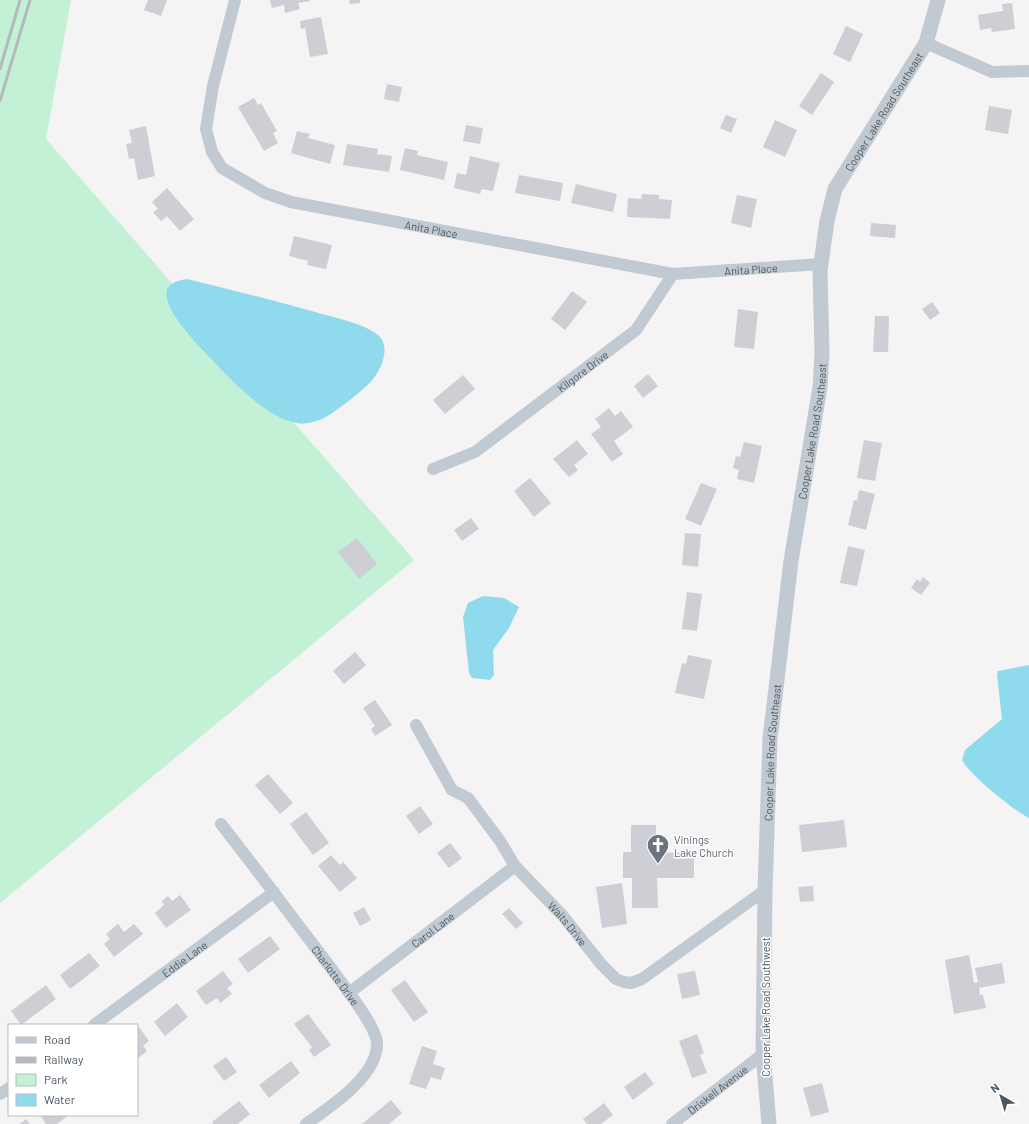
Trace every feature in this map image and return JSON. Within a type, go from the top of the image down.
[{"type":"street","name":"Anita Place","points":[[235,0],[213,86],[206,129],[212,152],[222,168],[265,193],[291,202],[673,274],[822,264]]},
{"type":"street","name":"Cooper Lake Road Southeast","points":[[765,890],[770,739],[782,631],[797,524],[820,387],[822,352],[822,264],[827,221],[835,189],[926,43],[938,0]]},
{"type":"street","points":[[926,43],[992,72],[1029,71]]},
{"type":"street","name":"Kilgore Drive","points":[[433,469],[475,452],[636,330],[673,274]]},
{"type":"street","name":"Waits Drive","points":[[416,725],[452,790],[468,798],[500,841],[515,866],[563,916],[616,979],[632,983],[651,974],[765,890]]},
{"type":"street","name":"Charlotte Drive","points":[[221,824],[349,993],[371,1025],[377,1042],[373,1060],[361,1080],[335,1103],[306,1124]]},
{"type":"street","name":"Carol Lane","points":[[349,993],[515,866]]},
{"type":"street","name":"Cooper Lake Road Southwest","points":[[765,890],[763,1054],[769,1124]]},
{"type":"street","name":"Eddie Lane","points":[[95,1024],[274,892]]},
{"type":"street","name":"Driskell Avenue","points":[[672,1124],[763,1054]]},
{"type":"green space","points":[[0,0],[71,0],[46,139],[414,560],[0,903]]},
{"type":"water","points":[[187,279],[238,291],[365,327],[378,335],[382,340],[385,351],[382,363],[373,379],[365,388],[330,414],[312,422],[297,423],[286,420],[264,408],[243,391],[202,350],[174,315],[168,303],[166,293],[170,285]]},
{"type":"water","points":[[483,596],[504,598],[519,607],[509,628],[493,650],[494,675],[490,680],[472,678],[469,673],[463,617],[468,603]]},
{"type":"water","points":[[1029,665],[1029,818],[992,792],[974,775],[962,760],[965,750],[1002,719],[997,675],[998,671]]},
{"type":"building","points":[[148,0],[167,0],[161,16],[144,10]]},
{"type":"building","points":[[270,0],[310,1],[298,3],[300,9],[285,13],[284,5],[272,8]]},
{"type":"building","points":[[349,0],[360,0],[360,3],[350,4]]},
{"type":"building","points":[[1012,3],[1015,29],[992,32],[991,28],[980,30],[978,15],[1003,11],[1002,4]]},
{"type":"building","points":[[321,17],[328,54],[310,57],[305,28],[301,29],[300,21]]},
{"type":"building","points":[[846,26],[863,34],[850,62],[833,54]]},
{"type":"building","points":[[821,73],[834,82],[812,115],[799,106]]},
{"type":"building","points":[[387,84],[402,87],[399,102],[384,99]]},
{"type":"building","points":[[254,98],[258,105],[261,103],[277,131],[273,133],[278,143],[264,151],[238,107]]},
{"type":"building","points":[[989,106],[1012,110],[1008,134],[985,130]]},
{"type":"building","points":[[726,115],[737,119],[731,133],[720,128]]},
{"type":"building","points":[[775,120],[797,130],[785,157],[763,147]]},
{"type":"building","points":[[466,125],[483,128],[480,144],[463,141]]},
{"type":"building","points":[[146,126],[155,176],[138,180],[134,158],[129,159],[126,144],[132,143],[129,130]]},
{"type":"building","points":[[297,131],[310,134],[308,138],[335,145],[330,164],[291,153]]},
{"type":"building","points":[[347,144],[378,149],[377,154],[392,156],[389,172],[343,165]]},
{"type":"building","points":[[405,148],[418,151],[417,155],[448,162],[444,180],[400,170]]},
{"type":"building","points":[[470,156],[500,163],[493,191],[482,189],[480,194],[454,188],[457,173],[466,175]]},
{"type":"building","points":[[519,175],[563,183],[560,201],[515,193]]},
{"type":"building","points":[[576,184],[617,194],[613,212],[571,203]]},
{"type":"building","points":[[167,188],[194,219],[180,231],[167,216],[161,221],[153,212],[158,209],[152,202]]},
{"type":"building","points":[[642,194],[659,195],[659,199],[672,200],[670,219],[627,217],[628,198],[641,199]]},
{"type":"building","points":[[737,195],[757,199],[751,228],[731,223]]},
{"type":"building","points":[[871,223],[896,225],[895,238],[870,236]]},
{"type":"building","points":[[294,236],[332,245],[326,269],[307,265],[308,261],[289,256]]},
{"type":"building","points":[[572,291],[587,302],[565,330],[551,319]]},
{"type":"building","points":[[932,302],[940,313],[930,320],[922,309]]},
{"type":"building","points":[[738,309],[758,312],[754,349],[734,347]]},
{"type":"building","points":[[875,316],[889,316],[888,352],[873,352]]},
{"type":"building","points":[[648,374],[658,386],[643,398],[634,386]]},
{"type":"building","points":[[463,375],[475,389],[445,414],[433,400]]},
{"type":"building","points":[[609,408],[615,416],[621,411],[633,427],[614,441],[623,454],[612,462],[591,434],[601,427],[595,419]]},
{"type":"building","points":[[577,440],[588,454],[574,465],[578,470],[569,477],[553,459]]},
{"type":"building","points":[[864,440],[882,443],[875,481],[857,478]]},
{"type":"building","points":[[744,442],[762,446],[754,483],[737,479],[739,470],[733,468],[736,456],[740,457]]},
{"type":"building","points":[[530,478],[551,503],[534,517],[514,491]]},
{"type":"building","points":[[701,483],[717,489],[701,526],[685,519]]},
{"type":"building","points":[[859,490],[875,494],[866,530],[848,525],[854,500],[857,501]]},
{"type":"building","points":[[471,518],[479,529],[462,541],[454,530]]},
{"type":"building","points":[[685,533],[701,534],[698,567],[682,565]]},
{"type":"building","points":[[357,538],[377,564],[359,579],[338,552]]},
{"type":"building","points":[[848,546],[865,550],[857,586],[840,583]]},
{"type":"building","points":[[923,577],[930,583],[921,595],[911,588],[917,579],[920,582]]},
{"type":"building","points":[[687,592],[702,594],[697,631],[682,629]]},
{"type":"building","points":[[355,652],[366,665],[344,684],[333,671]]},
{"type":"building","points":[[688,655],[712,660],[704,699],[675,693],[682,663],[686,664]]},
{"type":"building","points":[[375,700],[392,725],[375,736],[371,729],[375,726],[363,708]]},
{"type":"building","points":[[268,774],[293,803],[280,814],[255,785]]},
{"type":"building","points":[[420,806],[433,824],[419,834],[406,816]]},
{"type":"building","points":[[306,812],[329,843],[313,855],[290,824]]},
{"type":"building","points":[[844,820],[847,847],[802,852],[799,825]]},
{"type":"building","name":"Vinings Lake Church","points":[[631,825],[656,825],[656,853],[694,852],[694,878],[657,878],[658,908],[632,908],[632,878],[623,878],[623,852],[631,852]]},
{"type":"building","points":[[450,843],[462,858],[449,868],[437,853]]},
{"type":"building","points":[[331,855],[340,865],[343,862],[357,878],[340,892],[318,866]]},
{"type":"building","points":[[622,883],[627,924],[602,928],[596,887]]},
{"type":"building","points":[[813,886],[814,901],[800,902],[798,887]]},
{"type":"building","points":[[180,895],[191,910],[166,928],[155,913],[164,905],[162,901],[168,896],[172,901]]},
{"type":"building","points":[[364,907],[371,920],[360,926],[353,913]]},
{"type":"building","points":[[509,908],[523,923],[516,929],[502,914]]},
{"type":"building","points":[[118,924],[124,932],[134,924],[143,934],[114,957],[104,944],[110,939],[106,934]]},
{"type":"building","points":[[270,936],[280,949],[248,973],[238,959]]},
{"type":"building","points":[[89,953],[100,966],[70,989],[60,975]]},
{"type":"building","points":[[969,955],[974,983],[978,982],[975,968],[1002,963],[1005,983],[979,988],[980,995],[983,995],[986,1008],[954,1014],[945,960]]},
{"type":"building","points":[[223,971],[233,984],[227,988],[232,994],[220,1003],[217,998],[206,1005],[196,991]]},
{"type":"building","points":[[695,971],[700,995],[682,999],[677,974]]},
{"type":"building","points":[[405,980],[428,1012],[414,1022],[391,990]]},
{"type":"building","points":[[46,985],[56,999],[22,1024],[20,1024],[11,1011]]},
{"type":"building","points":[[177,1003],[188,1017],[165,1036],[154,1022]]},
{"type":"building","points":[[308,1014],[331,1045],[314,1057],[309,1050],[312,1047],[294,1024]]},
{"type":"building","points":[[139,1027],[149,1041],[143,1046],[147,1051],[138,1058]]},
{"type":"building","points":[[697,1034],[704,1053],[700,1055],[707,1073],[692,1078],[679,1041]]},
{"type":"building","points":[[422,1046],[437,1051],[433,1064],[445,1068],[441,1080],[431,1077],[426,1089],[409,1084]]},
{"type":"building","points":[[226,1057],[237,1072],[224,1081],[213,1066]]},
{"type":"building","points":[[291,1061],[300,1073],[269,1098],[259,1085]]},
{"type":"building","points":[[645,1072],[654,1084],[633,1100],[624,1087]]},
{"type":"building","points":[[822,1083],[829,1112],[811,1117],[803,1088]]},
{"type":"building","points":[[391,1100],[402,1113],[389,1124],[362,1124]]},
{"type":"building","points":[[239,1101],[250,1114],[238,1124],[213,1124],[212,1122]]},
{"type":"building","points":[[604,1103],[613,1115],[601,1124],[587,1124],[583,1119]]},
{"type":"building","points":[[41,1116],[68,1116],[57,1124],[46,1124]]},
{"type":"building","points":[[26,1119],[30,1124],[20,1124]]},
{"type":"railway","points":[[0,69],[20,0]]},
{"type":"railway","points":[[0,101],[30,0]]},
{"type":"place","name":"Vinings Lake Church","points":[[658,864]]}]
